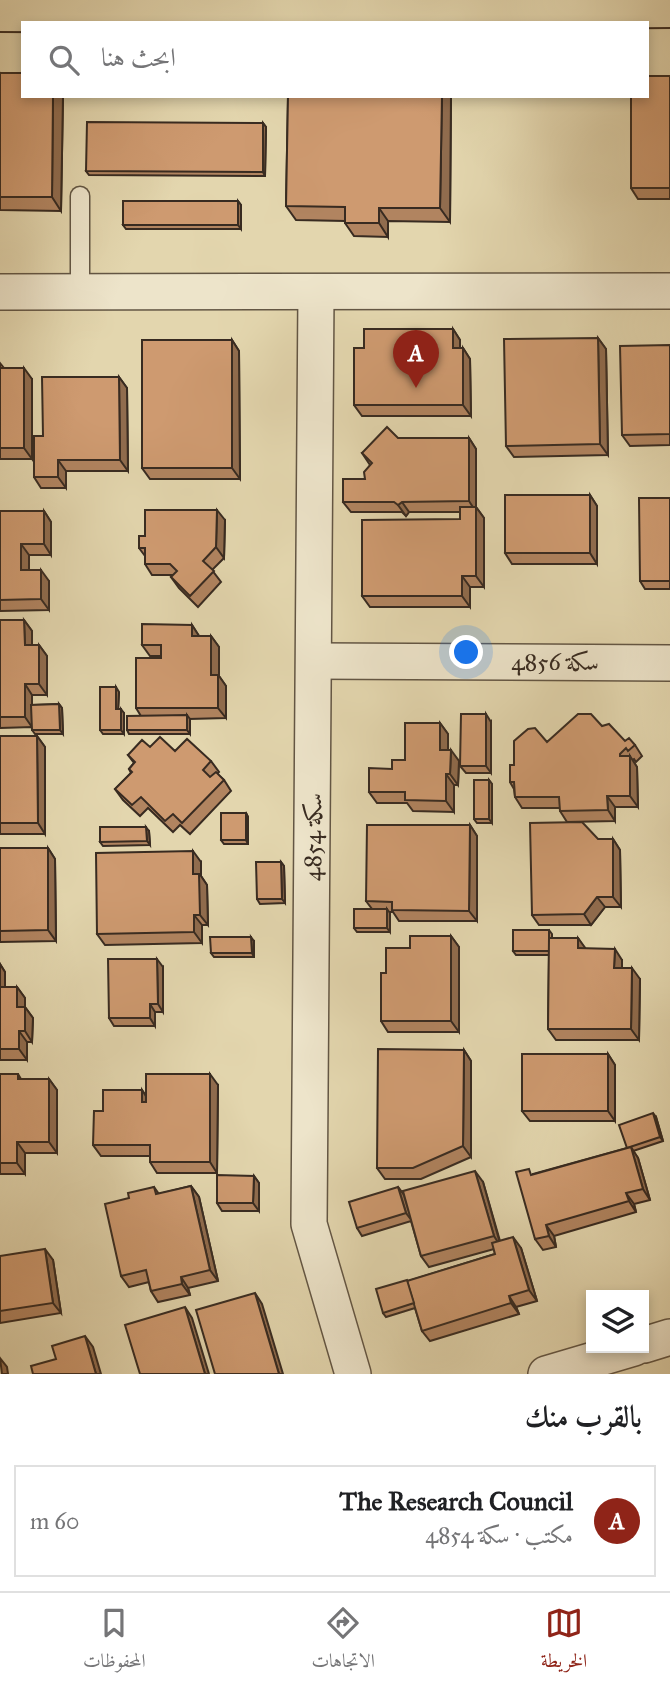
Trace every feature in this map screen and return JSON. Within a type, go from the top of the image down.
[{"type":"main road","points":[[0,12],[670,8]]},
{"type":"main road","points":[[100,21],[163,13]]},
{"type":"main road","points":[[0,34],[21,30]]},
{"type":"street","points":[[0,292],[670,291]]},
{"type":"street","name":"سكة 4854","points":[[316,293],[309,1224],[353,1374]]},
{"type":"street","name":"سكة 4856","points":[[315,661],[670,663]]},
{"type":"street","points":[[649,1343],[670,1337]]},
{"type":"street","points":[[546,1374],[617,1353]]},
{"type":"lane","points":[[80,196],[80,293]]},
{"type":"building","points":[[0,73],[21,73],[21,98],[53,98],[52,197],[0,197]]},
{"type":"building","points":[[649,76],[670,76],[670,188],[631,188],[631,98],[649,98]]},
{"type":"building","points":[[288,98],[442,98],[440,208],[379,208],[379,223],[345,223],[345,207],[286,206]]},
{"type":"building","points":[[87,122],[263,123],[263,172],[86,171]]},
{"type":"building","points":[[123,201],[238,201],[238,225],[123,225]]},
{"type":"building","points":[[364,329],[453,329],[453,348],[463,348],[463,405],[354,405],[354,348],[364,348]]},
{"type":"building","points":[[598,338],[600,444],[506,446],[504,339]]},
{"type":"building","points":[[142,340],[232,340],[232,468],[142,468]]},
{"type":"building","points":[[670,345],[670,434],[622,435],[620,346]]},
{"type":"building","points":[[0,368],[24,368],[24,448],[0,448]]},
{"type":"building","points":[[42,377],[119,377],[120,460],[58,460],[58,477],[34,477],[34,436],[43,436]]},
{"type":"building","points":[[387,427],[398,438],[469,438],[469,501],[402,502],[398,505],[394,502],[343,502],[343,479],[365,479],[364,472],[372,463],[362,453]]},
{"type":"building","points":[[505,495],[590,495],[590,553],[505,553]]},
{"type":"building","points":[[639,498],[670,498],[670,581],[640,581]]},
{"type":"building","points":[[460,507],[476,507],[476,576],[462,576],[462,596],[362,596],[362,520],[460,519]]},
{"type":"building","points":[[145,510],[217,510],[216,547],[203,561],[214,571],[190,596],[171,577],[177,571],[170,564],[145,564],[145,548],[139,548],[139,536],[145,536]]},
{"type":"building","points":[[0,511],[44,511],[44,544],[21,544],[21,570],[41,570],[41,599],[0,600]]},
{"type":"building","points":[[0,620],[24,620],[25,645],[39,645],[39,684],[25,684],[25,717],[0,717]]},
{"type":"building","points":[[142,624],[192,625],[192,636],[211,636],[211,675],[218,675],[218,708],[136,708],[136,658],[161,658],[161,645],[142,645]]},
{"type":"building","points":[[100,687],[116,687],[116,709],[121,709],[121,730],[100,730]]},
{"type":"building","points":[[59,704],[60,730],[32,730],[31,705]]},
{"type":"building","points":[[461,714],[486,714],[486,766],[460,766]]},
{"type":"building","points":[[578,714],[591,714],[602,726],[609,724],[625,741],[629,738],[635,745],[620,754],[630,756],[630,796],[607,796],[608,810],[560,811],[559,797],[515,797],[514,782],[510,782],[510,765],[514,765],[514,741],[528,729],[535,728],[547,742]]},
{"type":"building","points":[[187,715],[187,730],[127,730],[127,716]]},
{"type":"building","points":[[405,723],[440,723],[440,750],[451,750],[450,774],[446,774],[446,801],[405,800],[405,792],[369,792],[369,768],[392,769],[392,760],[405,760]]},
{"type":"building","points":[[0,736],[37,736],[38,823],[0,823]]},
{"type":"building","points":[[160,737],[175,751],[187,739],[211,761],[203,770],[210,777],[216,772],[224,780],[182,823],[173,814],[165,821],[141,797],[132,805],[115,789],[132,772],[129,769],[135,762],[128,755],[142,740],[150,747]]},
{"type":"building","points":[[474,780],[489,780],[489,819],[474,819]]},
{"type":"building","points":[[221,813],[246,813],[246,840],[221,840]]},
{"type":"building","points":[[582,822],[598,839],[613,839],[613,897],[597,897],[584,914],[532,915],[530,823]]},
{"type":"building","points":[[367,825],[470,825],[469,911],[392,910],[392,902],[366,901]]},
{"type":"building","points":[[100,827],[146,827],[147,841],[100,842]]},
{"type":"building","points":[[0,848],[48,848],[48,930],[0,931]]},
{"type":"building","points":[[193,851],[193,874],[199,874],[200,915],[194,915],[194,932],[97,934],[96,853]]},
{"type":"building","points":[[256,862],[281,862],[282,899],[257,899]]},
{"type":"building","points":[[354,909],[387,909],[387,928],[354,928]]},
{"type":"building","points":[[513,930],[549,930],[549,951],[513,951]]},
{"type":"building","points":[[410,936],[451,936],[451,1021],[381,1021],[381,973],[386,973],[386,948],[410,948]]},
{"type":"building","points":[[210,937],[251,937],[252,953],[211,953]]},
{"type":"building","points":[[549,938],[578,938],[578,948],[615,949],[614,968],[632,968],[631,1029],[548,1029]]},
{"type":"building","points":[[108,959],[157,959],[158,1004],[150,1004],[150,1018],[109,1018]]},
{"type":"building","points":[[0,987],[17,987],[17,1007],[25,1007],[25,1031],[19,1031],[19,1049],[0,1049]]},
{"type":"building","points":[[378,1049],[464,1050],[463,1146],[413,1168],[377,1168]]},
{"type":"building","points":[[522,1054],[608,1054],[608,1111],[522,1111]]},
{"type":"building","points":[[0,1074],[18,1074],[18,1079],[49,1079],[49,1142],[17,1142],[17,1163],[0,1163]]},
{"type":"building","points":[[146,1074],[210,1074],[210,1162],[150,1162],[150,1145],[93,1145],[94,1111],[103,1111],[103,1090],[142,1090],[142,1102],[146,1102]]},
{"type":"building","points":[[653,1113],[660,1137],[627,1148],[619,1125]]},
{"type":"building","points":[[631,1147],[643,1189],[626,1193],[629,1201],[546,1225],[549,1236],[535,1239],[516,1172],[529,1169],[531,1175]]},
{"type":"building","points":[[475,1171],[494,1236],[421,1256],[403,1191]]},
{"type":"building","points":[[217,1175],[254,1176],[253,1203],[217,1203]]},
{"type":"building","points":[[191,1186],[210,1270],[181,1277],[182,1284],[151,1291],[146,1270],[121,1276],[105,1204],[129,1198],[128,1193],[154,1187],[156,1194]]},
{"type":"building","points":[[398,1187],[406,1213],[357,1228],[349,1202]]},
{"type":"building","points":[[513,1237],[529,1290],[509,1296],[511,1303],[422,1331],[407,1281],[495,1254],[492,1243]]},
{"type":"building","points":[[45,1249],[53,1303],[0,1311],[0,1256]]},
{"type":"building","points":[[407,1280],[414,1303],[383,1313],[376,1289]]},
{"type":"building","points":[[255,1293],[279,1374],[215,1374],[196,1310]]},
{"type":"building","points":[[185,1307],[205,1374],[140,1374],[125,1325]]},
{"type":"building","points":[[85,1336],[96,1374],[33,1374],[31,1366],[56,1359],[52,1346]]},
{"type":"place","name":"The Research Council","points":[[416,388]]}]
